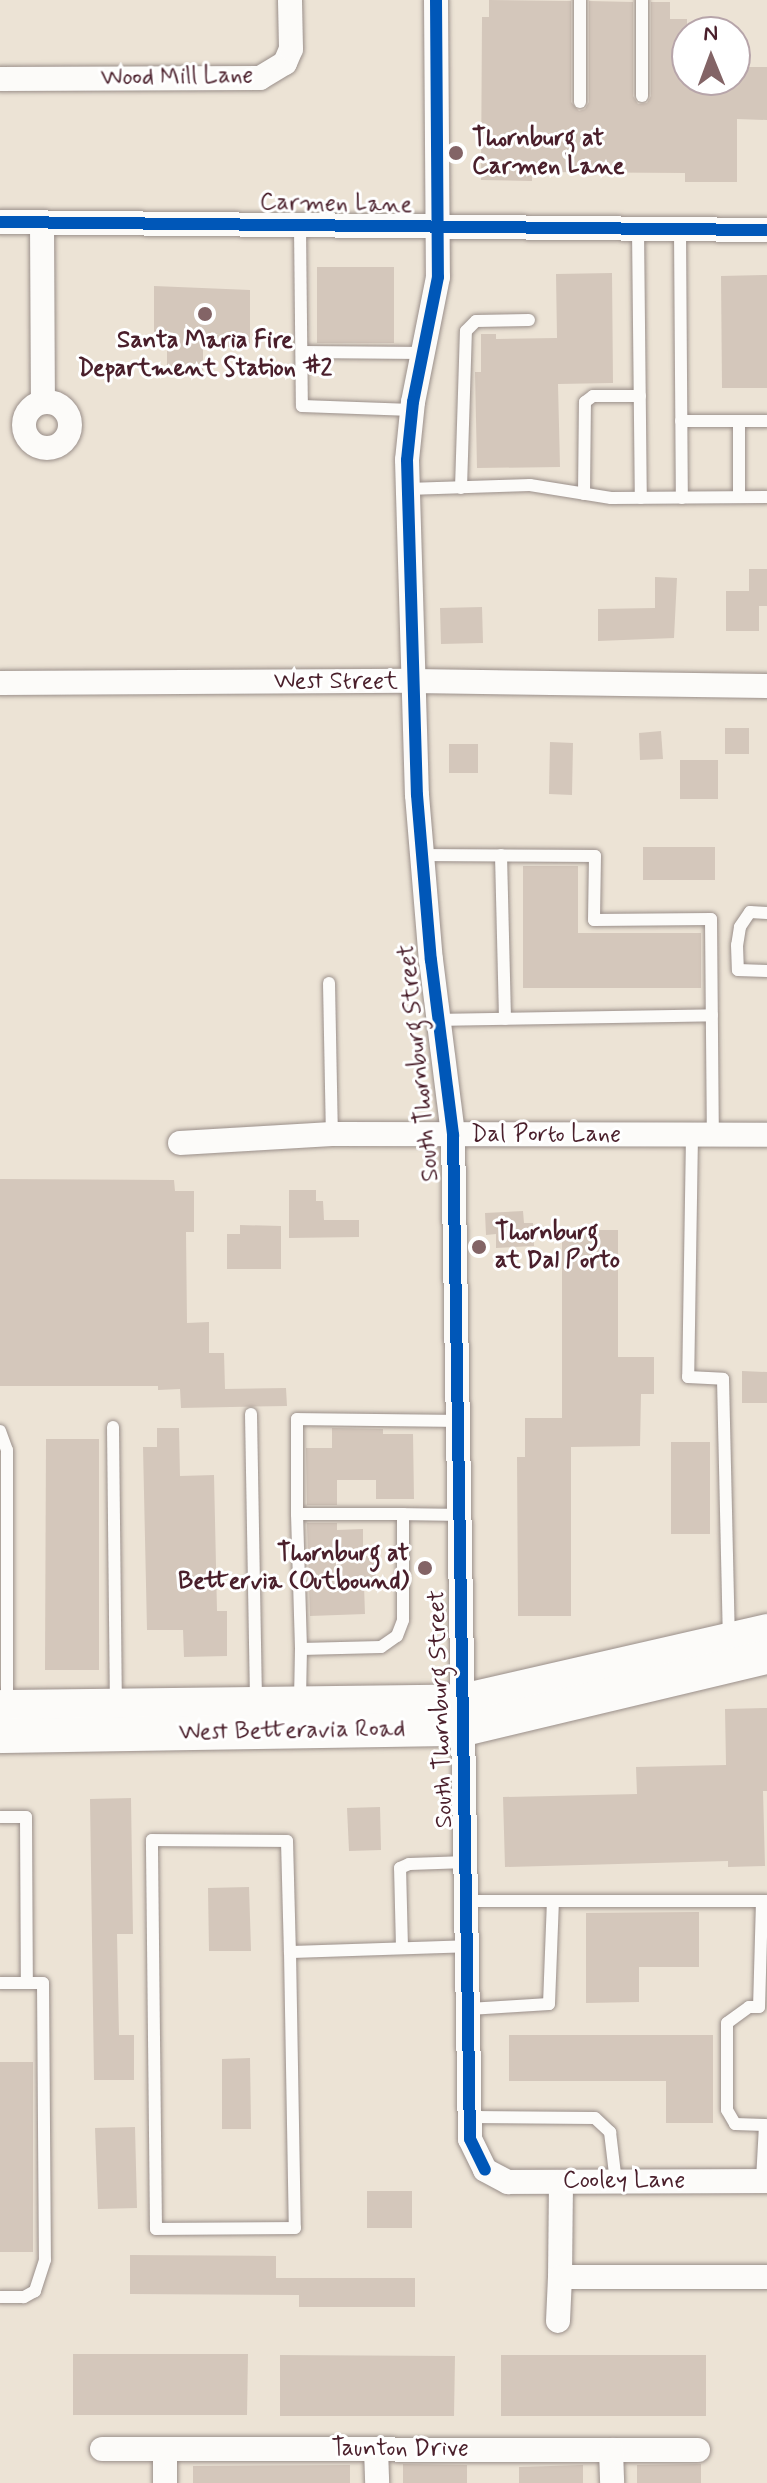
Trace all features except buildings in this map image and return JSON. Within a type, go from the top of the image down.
[{"type":"main road","name":"West Betteravia Road","points":[[2,1717],[116,1706],[300,1703],[463,1715],[767,1631]]},
{"type":"main road","name":"West Betteravia Road","points":[[2,1717],[463,1715],[767,1657]]},
{"type":"street","name":"Wood Mill Lane","points":[[0,79],[260,78],[285,63],[291,49],[290,0]]},
{"type":"street","name":"South Thornburg Street","points":[[436,0],[436,302],[412,410],[407,489],[422,855],[453,1135],[470,2139],[485,2170]]},
{"type":"street","name":"Carmen Lane","points":[[0,222],[767,230]]},
{"type":"street","points":[[42,223],[43,402]]},
{"type":"street","name":"West Street","points":[[0,683],[413,681],[767,686]]},
{"type":"street","name":"Dal Porto Lane","points":[[180,1143],[332,1134],[767,1135]]},
{"type":"street","name":"Cooley Lane","points":[[485,2170],[508,2182],[765,2181]]},
{"type":"street","points":[[558,2321],[561,2182]]},
{"type":"street","points":[[560,2277],[767,2277]]},
{"type":"street","name":"Taunton Drive","points":[[102,2449],[698,2450]]},
{"type":"street","points":[[165,2449],[165,2483]]},
{"type":"street","points":[[376,2449],[377,2483]]},
{"type":"street","points":[[611,2450],[612,2483]]},
{"type":"lane","points":[[580,0],[580,102]]},
{"type":"lane","points":[[642,0],[642,96]]},
{"type":"lane","points":[[300,226],[302,406],[412,410]]},
{"type":"lane","points":[[638,229],[641,498]]},
{"type":"lane","points":[[680,230],[682,498]]},
{"type":"lane","points":[[461,488],[466,331],[476,321],[529,320]]},
{"type":"lane","points":[[302,352],[424,353]]},
{"type":"lane","points":[[584,494],[585,402],[593,396],[640,396]]},
{"type":"lane","points":[[681,421],[767,421]]},
{"type":"lane","points":[[739,421],[739,497]]},
{"type":"lane","points":[[407,489],[530,485],[584,494],[641,498],[767,497]]},
{"type":"lane","points":[[422,855],[595,856],[594,920],[711,919],[712,1015],[688,1377],[723,1379],[729,1640]]},
{"type":"lane","points":[[501,855],[505,1019]]},
{"type":"lane","points":[[767,913],[750,912],[740,927],[737,945],[738,970],[767,971]]},
{"type":"lane","points":[[329,983],[332,1134]]},
{"type":"lane","points":[[439,1020],[712,1015]]},
{"type":"lane","points":[[251,1414],[256,1704]]},
{"type":"lane","points":[[300,1703],[297,1419],[456,1421]]},
{"type":"lane","points":[[113,1427],[116,1706]]},
{"type":"lane","points":[[0,1431],[7,1450],[2,1717]]},
{"type":"lane","points":[[297,1514],[458,1515]]},
{"type":"lane","points":[[301,1649],[381,1647],[397,1636],[403,1620],[403,1514]]},
{"type":"lane","points":[[0,1817],[26,1817],[27,1983]]},
{"type":"lane","points":[[152,1840],[287,1841],[290,1952],[295,2228],[156,2229],[152,1840]]},
{"type":"lane","points":[[402,1948],[400,1868],[409,1864],[467,1862]]},
{"type":"lane","points":[[468,1901],[764,1901],[763,1986],[759,2007],[749,2007],[727,2023],[727,2110],[735,2124],[766,2125],[765,2181]]},
{"type":"lane","points":[[469,2009],[549,2004],[553,1901]]},
{"type":"lane","points":[[290,1952],[468,1946]]},
{"type":"lane","points":[[0,1983],[43,1983],[45,2260],[35,2291],[24,2297],[0,2297]]},
{"type":"lane","points":[[470,2117],[595,2118],[610,2132],[616,2182]]},
{"type":"cycle path","points":[[436,0],[438,277],[413,402],[407,460],[417,795],[431,960],[453,1135],[470,2139],[485,2170]]},
{"type":"cycle path","points":[[0,222],[767,230]]},
{"type":"place","name":"Thornburg at Carmen Lane","points":[[456,153]]},
{"type":"place","name":"Santa Maria Fire Department Station #2","points":[[205,314]]},
{"type":"place","name":"Thornburg at Dal Porto","points":[[479,1247]]},
{"type":"place","name":"Thornburg at Bettervia (Outbound)","points":[[425,1568]]}]
